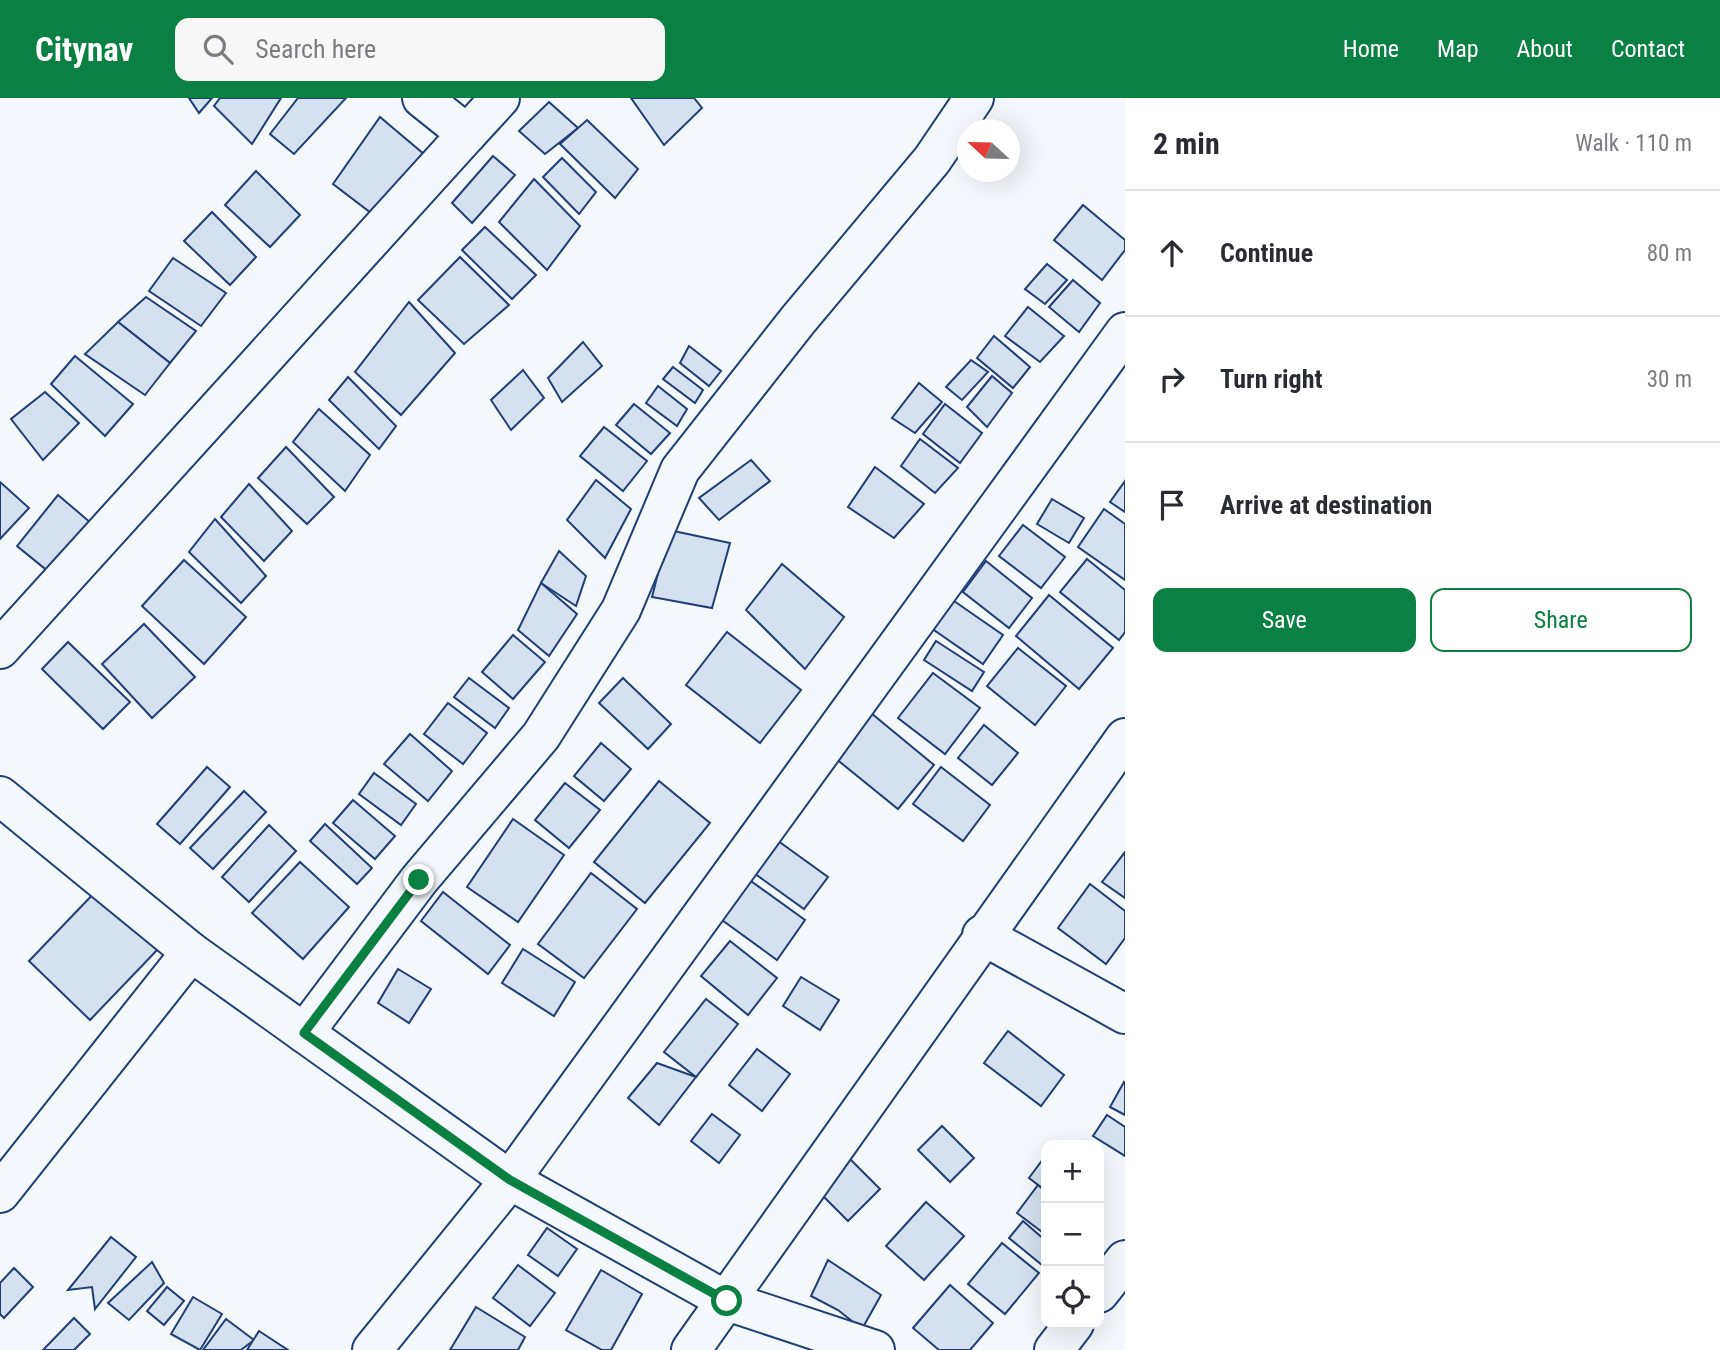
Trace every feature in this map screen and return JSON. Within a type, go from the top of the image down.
[{"type":"street","points":[[422,98],[467,134]]},
{"type":"street","points":[[0,649],[500,98]]},
{"type":"street","points":[[304,1033],[419,880],[541,736],[621,610],[680,470],[798,320],[933,160],[974,98]]},
{"type":"street","points":[[372,1350],[510,1180],[1125,332]]},
{"type":"street","points":[[691,1350],[982,935],[1125,738]]},
{"type":"street","points":[[0,796],[191,952],[510,1180],[727,1301],[875,1350]]},
{"type":"street","points":[[982,935],[1125,1014]]},
{"type":"street","points":[[0,1194],[191,952]]},
{"type":"street","points":[[1104,1287],[1125,1260]]},
{"type":"street","points":[[1054,1350],[1070,1329]]},
{"type":"building","points":[[189,98],[212,98],[199,113]]},
{"type":"building","points":[[220,98],[281,98],[252,144],[214,106]]},
{"type":"building","points":[[298,98],[346,98],[294,154],[270,134]]},
{"type":"building","points":[[631,98],[694,98],[702,108],[664,145]]},
{"type":"building","points":[[549,102],[578,128],[545,154],[519,131]]},
{"type":"building","points":[[380,117],[425,155],[379,219],[333,184]]},
{"type":"building","points":[[587,120],[638,169],[615,198],[560,144]]},
{"type":"building","points":[[493,156],[515,175],[472,223],[452,203]]},
{"type":"building","points":[[562,158],[596,192],[579,214],[543,177]]},
{"type":"building","points":[[256,171],[300,215],[270,247],[225,205]]},
{"type":"building","points":[[534,179],[580,226],[547,270],[499,222]]},
{"type":"building","points":[[1083,205],[1125,240],[1125,250],[1102,280],[1054,240]]},
{"type":"building","points":[[212,212],[256,257],[230,285],[184,241]]},
{"type":"building","points":[[485,227],[536,275],[512,299],[462,250]]},
{"type":"building","points":[[460,257],[509,305],[464,344],[418,300]]},
{"type":"building","points":[[173,258],[226,293],[201,326],[149,291]]},
{"type":"building","points":[[1047,264],[1067,280],[1045,304],[1025,289]]},
{"type":"building","points":[[1073,280],[1100,303],[1079,332],[1049,307]]},
{"type":"building","points":[[146,297],[196,331],[170,363],[118,322]]},
{"type":"building","points":[[409,302],[455,353],[401,415],[355,372]]},
{"type":"building","points":[[1028,307],[1064,336],[1040,362],[1005,336]]},
{"type":"building","points":[[118,322],[170,363],[145,395],[85,354]]},
{"type":"building","points":[[994,336],[1030,367],[1013,388],[977,358]]},
{"type":"building","points":[[583,342],[602,366],[562,402],[548,378]]},
{"type":"building","points":[[689,346],[721,371],[709,386],[680,363]]},
{"type":"building","points":[[75,356],[133,404],[105,436],[51,384]]},
{"type":"building","points":[[971,360],[988,372],[962,400],[946,387]]},
{"type":"building","points":[[673,367],[703,390],[695,403],[663,379]]},
{"type":"building","points":[[523,370],[544,398],[511,430],[491,400]]},
{"type":"building","points":[[992,376],[1012,393],[987,427],[967,407]]},
{"type":"building","points":[[348,377],[396,426],[379,449],[329,400]]},
{"type":"building","points":[[919,383],[942,402],[915,433],[892,418]]},
{"type":"building","points":[[658,386],[687,409],[677,426],[646,403]]},
{"type":"building","points":[[45,392],[79,423],[43,460],[11,419]]},
{"type":"building","points":[[634,404],[670,433],[651,454],[616,425]]},
{"type":"building","points":[[945,404],[982,433],[960,463],[923,434]]},
{"type":"building","points":[[319,409],[370,455],[345,491],[293,442]]},
{"type":"building","points":[[604,427],[647,461],[623,491],[580,456]]},
{"type":"building","points":[[920,439],[958,468],[935,493],[901,466]]},
{"type":"building","points":[[286,447],[334,497],[307,524],[258,478]]},
{"type":"building","points":[[751,460],[770,481],[719,520],[699,498]]},
{"type":"building","points":[[875,467],[924,504],[894,538],[848,507]]},
{"type":"building","points":[[596,480],[631,509],[605,558],[567,520]]},
{"type":"building","points":[[1125,481],[1125,512],[1110,502]]},
{"type":"building","points":[[0,482],[29,508],[0,539]]},
{"type":"building","points":[[249,484],[292,531],[264,561],[221,517]]},
{"type":"building","points":[[58,495],[91,523],[49,572],[17,546]]},
{"type":"building","points":[[1052,499],[1084,518],[1069,543],[1037,524]]},
{"type":"building","points":[[1104,509],[1125,524],[1125,580],[1078,547]]},
{"type":"building","points":[[215,519],[266,576],[241,603],[189,552]]},
{"type":"building","points":[[1023,525],[1065,557],[1041,588],[999,556]]},
{"type":"building","points":[[669,530],[730,543],[712,608],[652,597]]},
{"type":"building","points":[[559,551],[586,576],[576,606],[541,583]]},
{"type":"building","points":[[1087,559],[1125,590],[1125,632],[1119,640],[1060,592]]},
{"type":"building","points":[[184,560],[246,617],[204,664],[142,606]]},
{"type":"building","points":[[986,561],[1032,598],[1009,628],[963,592]]},
{"type":"building","points":[[782,564],[844,617],[805,669],[746,610]]},
{"type":"building","points":[[541,583],[577,614],[549,656],[518,630]]},
{"type":"building","points":[[941,592],[1003,635],[983,664],[921,621]]},
{"type":"building","points":[[1049,595],[1113,648],[1079,689],[1016,636]]},
{"type":"building","points":[[144,624],[195,677],[152,718],[102,664]]},
{"type":"building","points":[[727,632],[801,690],[760,743],[686,685]]},
{"type":"building","points":[[513,635],[545,662],[513,699],[482,672]]},
{"type":"building","points":[[936,641],[984,672],[972,691],[924,660]]},
{"type":"building","points":[[68,642],[130,702],[103,729],[42,669]]},
{"type":"building","points":[[1018,648],[1066,686],[1035,725],[987,686]]},
{"type":"building","points":[[933,673],[980,708],[945,754],[898,718]]},
{"type":"building","points":[[469,678],[509,708],[495,728],[454,697]]},
{"type":"building","points":[[623,678],[671,724],[648,749],[599,703]]},
{"type":"building","points":[[448,703],[487,733],[463,764],[424,734]]},
{"type":"building","points":[[871,713],[934,765],[898,809],[835,758]]},
{"type":"building","points":[[984,725],[1018,753],[992,785],[958,758]]},
{"type":"building","points":[[410,734],[452,771],[428,801],[384,764]]},
{"type":"building","points":[[601,743],[631,769],[604,801],[574,776]]},
{"type":"building","points":[[207,767],[230,787],[180,844],[157,824]]},
{"type":"building","points":[[941,767],[990,805],[963,841],[913,804]]},
{"type":"building","points":[[374,773],[416,804],[401,825],[359,794]]},
{"type":"building","points":[[659,781],[710,823],[645,903],[594,862]]},
{"type":"building","points":[[565,783],[600,810],[569,848],[535,820]]},
{"type":"building","points":[[244,791],[266,812],[213,869],[190,848]]},
{"type":"building","points":[[353,800],[395,836],[375,859],[333,823]]},
{"type":"building","points":[[513,819],[564,855],[518,922],[467,887]]},
{"type":"building","points":[[325,824],[372,868],[357,884],[310,841]]},
{"type":"building","points":[[269,825],[296,851],[249,902],[222,877]]},
{"type":"building","points":[[774,838],[828,877],[804,909],[751,871]]},
{"type":"building","points":[[1125,852],[1125,898],[1102,882]]},
{"type":"building","points":[[300,862],[349,907],[303,959],[252,913]]},
{"type":"building","points":[[591,873],[637,909],[584,978],[538,944]]},
{"type":"building","points":[[744,876],[805,920],[777,960],[715,915]]},
{"type":"building","points":[[1090,884],[1125,911],[1125,938],[1106,964],[1058,928]]},
{"type":"building","points":[[99,888],[160,947],[90,1020],[29,961]]},
{"type":"building","points":[[443,892],[510,945],[488,974],[421,921]]},
{"type":"building","points":[[730,941],[777,978],[748,1015],[701,976]]},
{"type":"building","points":[[523,949],[575,982],[554,1016],[502,983]]},
{"type":"building","points":[[398,969],[431,989],[409,1023],[378,1003]]},
{"type":"building","points":[[801,977],[839,1000],[820,1030],[783,1006]]},
{"type":"building","points":[[706,999],[738,1024],[696,1077],[664,1052]]},
{"type":"building","points":[[1008,1031],[1064,1075],[1041,1106],[984,1063]]},
{"type":"building","points":[[757,1049],[790,1074],[762,1111],[729,1085]]},
{"type":"building","points":[[657,1063],[696,1077],[659,1125],[628,1098]]},
{"type":"building","points":[[1125,1083],[1125,1115],[1110,1107]]},
{"type":"building","points":[[712,1114],[740,1135],[719,1163],[691,1141]]},
{"type":"building","points":[[1107,1115],[1125,1127],[1125,1156],[1104,1143],[1104,1140],[1093,1136]]},
{"type":"building","points":[[942,1126],[974,1158],[950,1182],[918,1150]]},
{"type":"building","points":[[843,1152],[880,1189],[848,1221],[811,1184]]},
{"type":"building","points":[[1041,1162],[1041,1187],[1029,1178]]},
{"type":"building","points":[[1038,1185],[1041,1188],[1041,1231],[1017,1213]]},
{"type":"building","points":[[926,1202],[964,1236],[924,1280],[886,1246]]},
{"type":"building","points":[[1023,1221],[1041,1237],[1041,1264],[1009,1238]]},
{"type":"building","points":[[547,1228],[577,1249],[558,1276],[528,1255]]},
{"type":"building","points":[[111,1237],[136,1257],[95,1309],[92,1287],[68,1290]]},
{"type":"building","points":[[1002,1243],[1039,1273],[1005,1314],[968,1284]]},
{"type":"building","points":[[828,1260],[881,1295],[862,1329],[838,1310],[811,1296]]},
{"type":"building","points":[[152,1262],[164,1283],[129,1320],[108,1303]]},
{"type":"building","points":[[518,1265],[555,1293],[530,1326],[493,1298]]},
{"type":"building","points":[[14,1268],[33,1287],[4,1318],[0,1314],[0,1283]]},
{"type":"building","points":[[601,1270],[642,1294],[611,1350],[602,1350],[566,1330]]},
{"type":"building","points":[[950,1285],[993,1323],[970,1350],[939,1350],[913,1328]]},
{"type":"building","points":[[167,1287],[184,1301],[164,1325],[147,1311]]},
{"type":"building","points":[[193,1297],[222,1314],[200,1350],[171,1334]]},
{"type":"building","points":[[476,1307],[525,1337],[518,1350],[450,1350]]},
{"type":"building","points":[[74,1318],[90,1334],[74,1350],[43,1350]]},
{"type":"building","points":[[226,1319],[254,1340],[241,1350],[203,1350]]},
{"type":"building","points":[[259,1331],[288,1350],[247,1350]]},
{"type":"route","points":[[419,880],[304,1033],[510,1180],[727,1301]]}]
